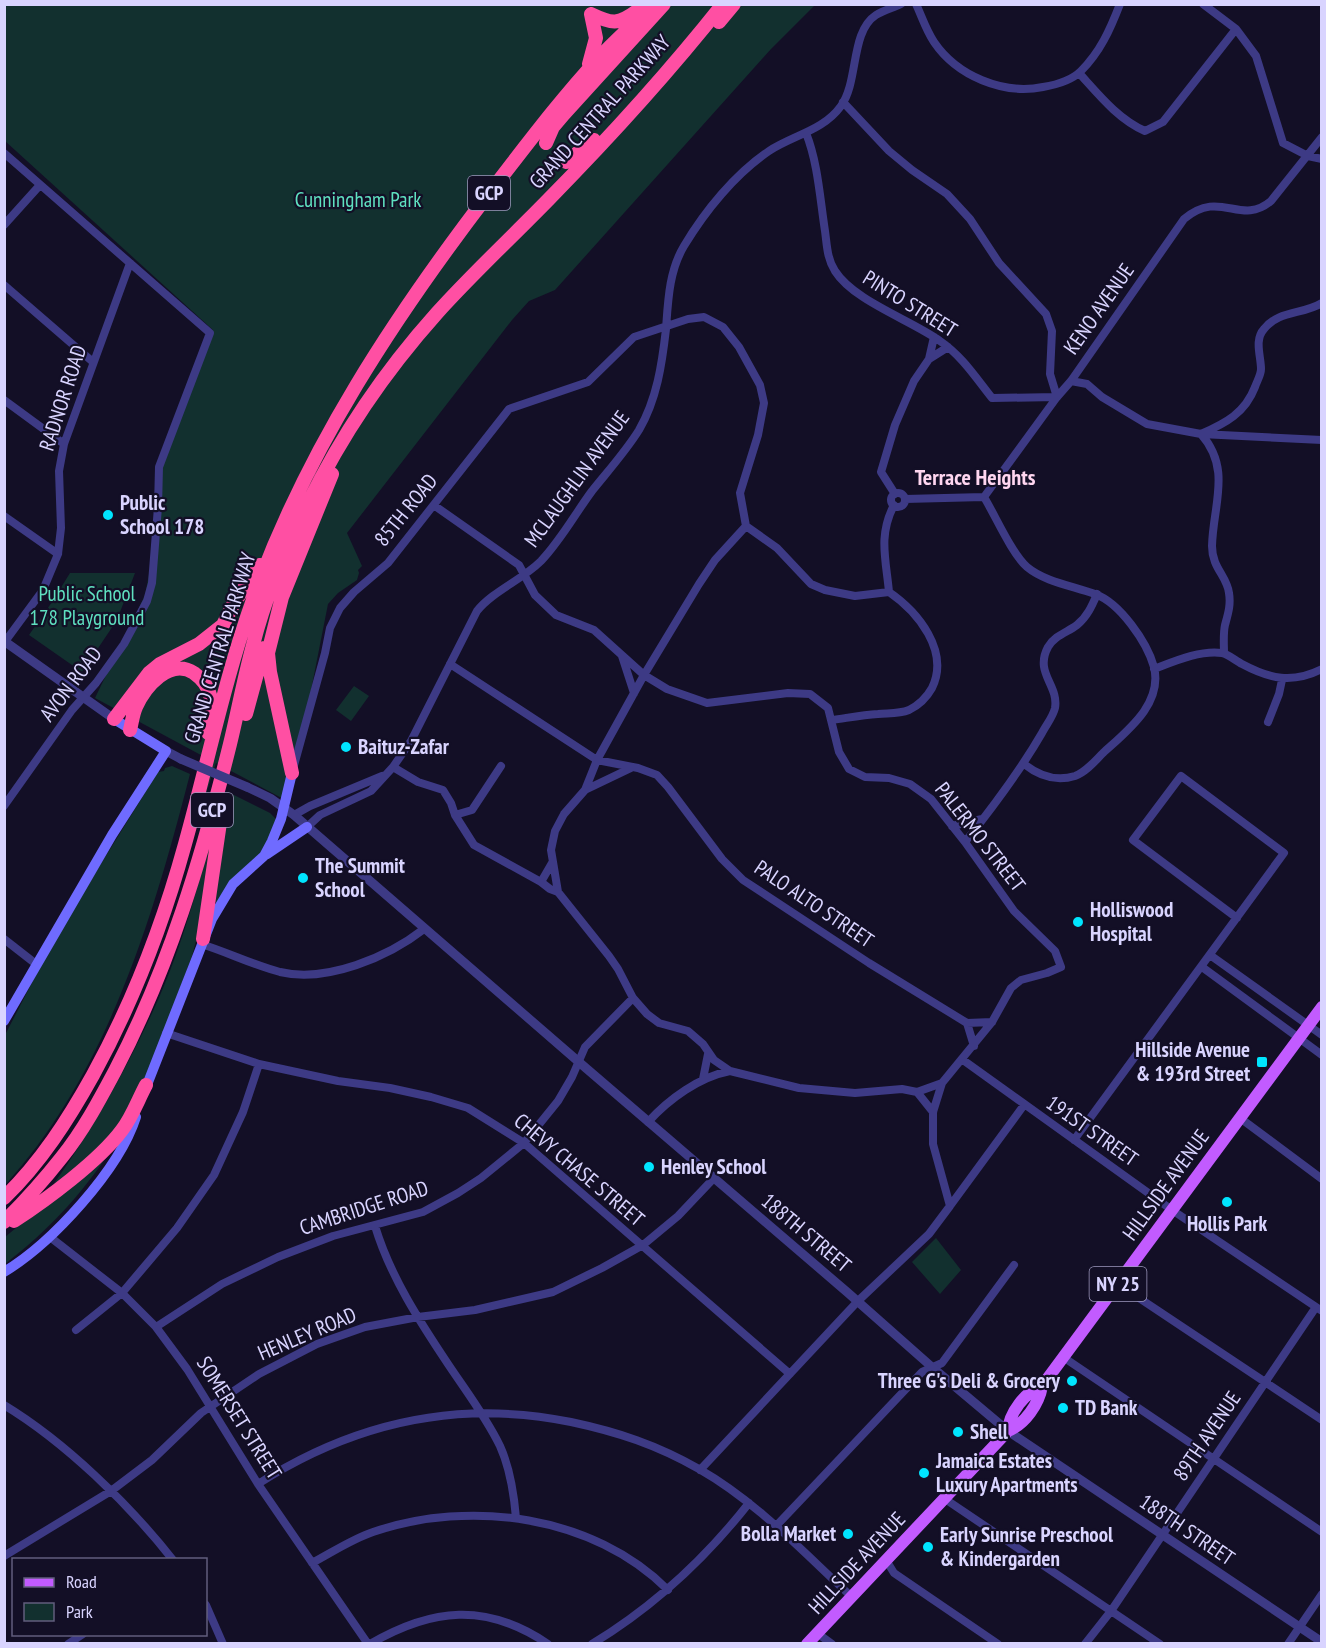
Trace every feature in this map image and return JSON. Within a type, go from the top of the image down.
[{"type":"highway","points":[[587,72],[595,46],[591,14],[607,21],[621,21],[646,4]]},
{"type":"highway","name":"GRAND CENTRAL PARKWAY","points":[[4,1198],[51,1144],[81,1097],[112,1040],[139,979],[164,915],[237,648],[254,597],[297,492],[327,436],[364,372],[476,210],[587,72],[653,4]]},
{"type":"highway","points":[[546,143],[550,132],[564,114],[664,4]]},
{"type":"highway","name":"GRAND CENTRAL PARKWAY","points":[[4,1222],[30,1197],[64,1155],[96,1106],[126,1050],[155,987],[200,857],[253,642],[265,605],[307,506],[350,429],[400,357],[458,291],[552,197],[640,101],[723,4]]},
{"type":"highway","points":[[640,101],[692,54],[734,4]]},
{"type":"highway","points":[[566,162],[591,143],[661,64],[702,29]]},
{"type":"highway","points":[[413,298],[487,211]]},
{"type":"highway","points":[[458,291],[486,252],[508,230]]},
{"type":"highway","points":[[202,941],[224,797],[262,652],[297,557],[350,429]]},
{"type":"highway","points":[[114,719],[149,673],[160,664],[199,644],[223,625],[234,603],[274,547]]},
{"type":"highway","points":[[276,614],[269,645],[269,666],[292,773]]},
{"type":"highway","points":[[130,730],[136,707],[159,675],[177,669],[190,670],[197,675],[207,687],[211,707],[201,784]]},
{"type":"highway","points":[[4,1227],[33,1208],[96,1158],[122,1130],[146,1085]]},
{"type":"main road","name":"GRAND CENTRAL PARKWAY","points":[[4,1021],[112,835],[166,751],[114,719]]},
{"type":"main road","name":"85TH ROAD","points":[[283,806],[292,773]]},
{"type":"main road","points":[[264,856],[278,828],[283,806]]},
{"type":"main road","points":[[4,1272],[50,1237],[80,1205],[117,1156],[135,1122],[146,1085],[202,941],[225,896],[243,874],[264,856],[307,827]]},
{"type":"main road","name":"HILLSIDE AVENUE","points":[[807,1644],[1008,1431],[1018,1426],[1040,1396],[1042,1386],[1063,1357],[1322,1007]]},
{"type":"street","name":"MCLAUGHLIN AVENUE","points":[[307,827],[320,816],[371,791],[393,767],[411,741],[481,606],[524,575],[554,546],[640,428],[657,385],[671,284],[681,251],[725,192],[754,162],[777,146],[826,122],[843,102],[849,87],[860,39],[866,26],[878,13],[901,4]]},
{"type":"street","points":[[916,4],[927,29],[938,46],[954,63],[979,79],[998,86],[1030,89],[1053,85],[1079,73],[1105,41],[1120,4]]},
{"type":"street","points":[[1203,4],[1236,29],[1256,56],[1282,144],[1308,156],[1322,159]]},
{"type":"street","points":[[1079,73],[1121,117],[1131,125],[1145,131],[1163,122],[1236,29]]},
{"type":"street","points":[[843,102],[889,151],[947,194],[970,219],[999,263],[1046,314],[1052,331],[1050,374],[1057,397]]},
{"type":"street","name":"PINTO STREET","points":[[806,133],[813,158],[826,248],[834,270],[850,288],[948,347],[963,361],[992,398],[1057,397]]},
{"type":"street","name":"KENO AVENUE","points":[[984,496],[1071,381],[1184,219],[1192,212],[1207,206],[1219,205],[1250,212],[1266,206],[1322,137]]},
{"type":"street","points":[[4,153],[130,263]]},
{"type":"street","points":[[4,225],[40,185]]},
{"type":"street","name":"AVON ROAD","points":[[4,806],[72,710],[124,644],[147,601],[152,583],[159,466],[210,333],[130,263]]},
{"type":"street","name":"RADNOR ROAD","points":[[5,642],[42,590],[58,554],[61,528],[59,471],[64,444],[130,263]]},
{"type":"street","points":[[4,285],[93,362]]},
{"type":"street","points":[[1202,434],[1228,422],[1250,400],[1261,372],[1259,340],[1262,331],[1276,317],[1312,309],[1322,303]]},
{"type":"street","name":"85TH ROAD","points":[[292,773],[330,628],[335,615],[347,599],[388,563],[510,410],[588,382],[634,337],[666,325],[704,317],[723,327],[739,347],[760,385],[764,403],[758,435],[740,493],[746,526]]},
{"type":"street","points":[[895,494],[881,472],[903,404],[914,381],[929,359],[934,337]]},
{"type":"street","points":[[929,359],[948,347]]},
{"type":"street","points":[[1071,381],[1087,384],[1102,397],[1147,424],[1202,434],[1322,440]]},
{"type":"street","points":[[4,400],[64,444]]},
{"type":"street","points":[[1202,434],[1213,450],[1219,467],[1220,478],[1212,545],[1215,563],[1227,584],[1229,593],[1230,607],[1224,627],[1224,653]]},
{"type":"street","points":[[889,592],[884,537],[895,494]]},
{"type":"street","points":[[895,494],[900,494],[905,499],[984,496],[1010,543],[1027,567],[1071,587],[1097,594],[1118,610],[1142,640],[1154,669],[1153,693],[1142,716],[1133,726],[1075,776],[1046,777],[1024,765]]},
{"type":"street","points":[[894,505],[902,505],[905,499]]},
{"type":"street","name":"PALERMO STREET","points":[[435,506],[519,565],[535,595],[556,615],[594,630],[644,675],[667,689],[707,703],[788,693],[810,694],[828,708],[839,752],[849,769],[865,777],[889,778],[910,784],[931,799],[1014,911],[1055,951],[1061,967],[1021,980],[1011,988],[992,1022]]},
{"type":"street","points":[[4,516],[58,554]]},
{"type":"street","points":[[832,720],[894,714],[910,709],[924,699],[936,680],[938,663],[931,641],[910,608],[889,592],[855,596],[825,590],[811,584],[777,548],[746,526],[715,560],[644,675],[597,760],[585,790],[564,814],[555,831],[551,850],[558,892],[614,962],[633,998],[647,1014],[660,1023],[679,1027],[695,1036],[708,1054],[730,1071],[799,1088],[855,1094],[902,1089],[917,1092],[942,1083]]},
{"type":"street","points":[[965,842],[1024,765],[1055,711],[1053,691],[1044,671],[1044,657],[1048,647],[1060,634],[1084,619],[1092,608],[1097,594]]},
{"type":"street","points":[[5,642],[114,719]]},
{"type":"street","points":[[1154,669],[1189,657],[1224,653],[1252,669],[1282,680],[1300,677],[1322,669]]},
{"type":"street","name":"PALERMO STREET","points":[[621,654],[634,693]]},
{"type":"street","name":"PALO ALTO STREET","points":[[450,664],[597,760],[657,775],[722,859],[743,880],[869,963],[967,1023]]},
{"type":"street","points":[[1268,722],[1282,680]]},
{"type":"street","name":"188TH STREET","points":[[166,751],[247,787],[283,806],[1008,1431],[1322,1642]]},
{"type":"street","points":[[455,815],[472,810],[501,766]]},
{"type":"street","points":[[393,767],[418,782],[443,790],[451,802],[455,815],[474,845],[558,892]]},
{"type":"street","points":[[585,790],[631,768]]},
{"type":"street","name":"MCLAUGHLIN AVENUE","points":[[294,815],[310,806],[386,775]]},
{"type":"street","points":[[1074,1140],[1202,967],[1284,853],[1181,776],[1133,840],[1237,918]]},
{"type":"street","points":[[952,826],[982,819]]},
{"type":"street","points":[[541,882],[552,863]]},
{"type":"street","points":[[202,941],[282,972],[311,973],[332,971],[375,958],[424,929]]},
{"type":"street","points":[[4,939],[36,964]]},
{"type":"street","points":[[1210,955],[1322,1035]]},
{"type":"street","points":[[1202,967],[1322,1055]]},
{"type":"street","points":[[1247,999],[1256,988]]},
{"type":"street","name":"CAMBRIDGE ROAD","points":[[156,1327],[222,1284],[278,1257],[333,1236],[423,1212],[459,1193],[481,1178],[524,1143],[558,1101],[585,1047],[633,998]]},
{"type":"street","points":[[974,1046],[967,1023],[992,1022]]},
{"type":"street","points":[[950,1206],[933,1144],[933,1112],[942,1083],[992,1022]]},
{"type":"street","name":"CHEVY CHASE STREET","points":[[166,1033],[259,1064],[338,1081],[390,1088],[468,1108],[524,1143],[790,1374]]},
{"type":"street","points":[[703,1079],[708,1054]]},
{"type":"street","name":"191ST STREET","points":[[963,1060],[1172,1210],[1319,1309]]},
{"type":"street","points":[[76,1330],[122,1293],[177,1228],[214,1174],[243,1113],[259,1064]]},
{"type":"street","points":[[648,1122],[659,1110],[703,1079],[730,1071]]},
{"type":"street","points":[[917,1092],[933,1112]]},
{"type":"street","points":[[700,1470],[858,1301],[929,1234],[1024,1105]]},
{"type":"street","points":[[1240,1118],[1322,1179]]},
{"type":"street","name":"HENLEY ROAD","points":[[4,1556],[111,1491],[152,1460],[211,1405],[259,1374],[317,1344],[364,1327],[475,1310],[553,1292],[643,1245],[678,1216],[714,1178]]},
{"type":"street","points":[[375,1226],[390,1267],[418,1317],[482,1413],[500,1446],[506,1462],[516,1518]]},
{"type":"street","name":"SOMERSET STREET","points":[[50,1237],[122,1293],[156,1327],[211,1405],[258,1484],[369,1644]]},
{"type":"street","points":[[777,1526],[922,1372],[942,1363],[1014,1265]]},
{"type":"street","points":[[1118,1284],[1322,1420]]},
{"type":"street","name":"89TH AVENUE","points":[[1085,1644],[1111,1611],[1265,1382],[1319,1309]]},
{"type":"street","points":[[1063,1357],[1322,1532]]},
{"type":"street","points":[[4,1405],[61,1446],[111,1491],[152,1534],[170,1558]]},
{"type":"street","points":[[258,1484],[303,1457],[366,1432],[419,1418],[446,1414],[482,1413],[531,1415],[613,1431],[658,1448],[700,1470],[749,1503],[777,1526],[852,1597]]},
{"type":"street","points":[[945,1499],[1160,1644]]},
{"type":"street","points":[[592,1644],[624,1624],[668,1590],[698,1561],[749,1503]]},
{"type":"street","points":[[312,1563],[371,1532],[429,1519],[516,1518],[572,1532],[617,1551],[660,1581],[668,1590]]},
{"type":"street","points":[[886,1560],[894,1573],[998,1644]]},
{"type":"street","points":[[1288,1644],[1322,1594]]},
{"type":"street","points":[[207,1607],[223,1644]]},
{"type":"street","points":[[369,1644],[415,1621],[468,1615],[484,1616],[521,1627],[548,1644]]},
{"type":"street","points":[[817,1633],[832,1644]]},
{"type":"street","points":[[68,1644],[81,1636]]},
{"type":"green space","name":"Cunningham Park","points":[[5,5],[815,5],[771,49],[555,290],[529,301],[512,320],[347,533],[362,566],[358,570],[357,580],[338,593],[328,604],[289,802],[216,763],[201,809],[212,761],[95,698],[145,595],[154,548],[159,463],[213,330],[5,141]]},
{"type":"green space","name":"Public School 178 Playground","points":[[70,573],[135,573],[117,620],[82,672],[29,635]]},
{"type":"green space","points":[[354,686],[369,696],[351,721],[336,710]]},
{"type":"green space","points":[[172,766],[190,774],[160,883],[122,992],[99,1044],[72,1094],[41,1141],[5,1185],[5,1035],[56,936],[158,772]]},
{"type":"green space","points":[[228,792],[270,813],[277,820],[263,852],[250,862],[217,902],[212,902]]},
{"type":"green space","points":[[218,807],[200,926],[192,956],[142,1089],[128,1114],[95,1153],[53,1185],[107,1100],[164,987],[190,911]]},
{"type":"green space","points":[[112,1149],[63,1211],[5,1264],[5,1237]]},
{"type":"green space","points":[[936,1238],[961,1270],[940,1294],[912,1262]]},
{"type":"place","name":"Public School 178","points":[[108,515]]},
{"type":"place","name":"Baituz-Zafar","points":[[346,747]]},
{"type":"place","name":"The Summit School","points":[[303,878]]},
{"type":"place","name":"Holliswood Hospital","points":[[1078,922]]},
{"type":"place","name":"Hillside Avenue & 193rd Street","points":[[1262,1062]]},
{"type":"place","name":"Henley School","points":[[649,1167]]},
{"type":"place","name":"Hollis Park","points":[[1227,1202]]},
{"type":"place","name":"Three G's Deli & Grocery","points":[[1072,1381]]},
{"type":"place","name":"TD Bank","points":[[1063,1408]]},
{"type":"place","name":"Shell","points":[[958,1432]]},
{"type":"place","name":"Jamaica Estates Luxury Apartments","points":[[924,1473]]},
{"type":"place","name":"Bolla Market","points":[[848,1534]]},
{"type":"place","name":"Early Sunrise Preschool & Kindergarden","points":[[928,1547]]},
{"type":"district","name":"Terrace Heights","points":[[975,477]]}]
